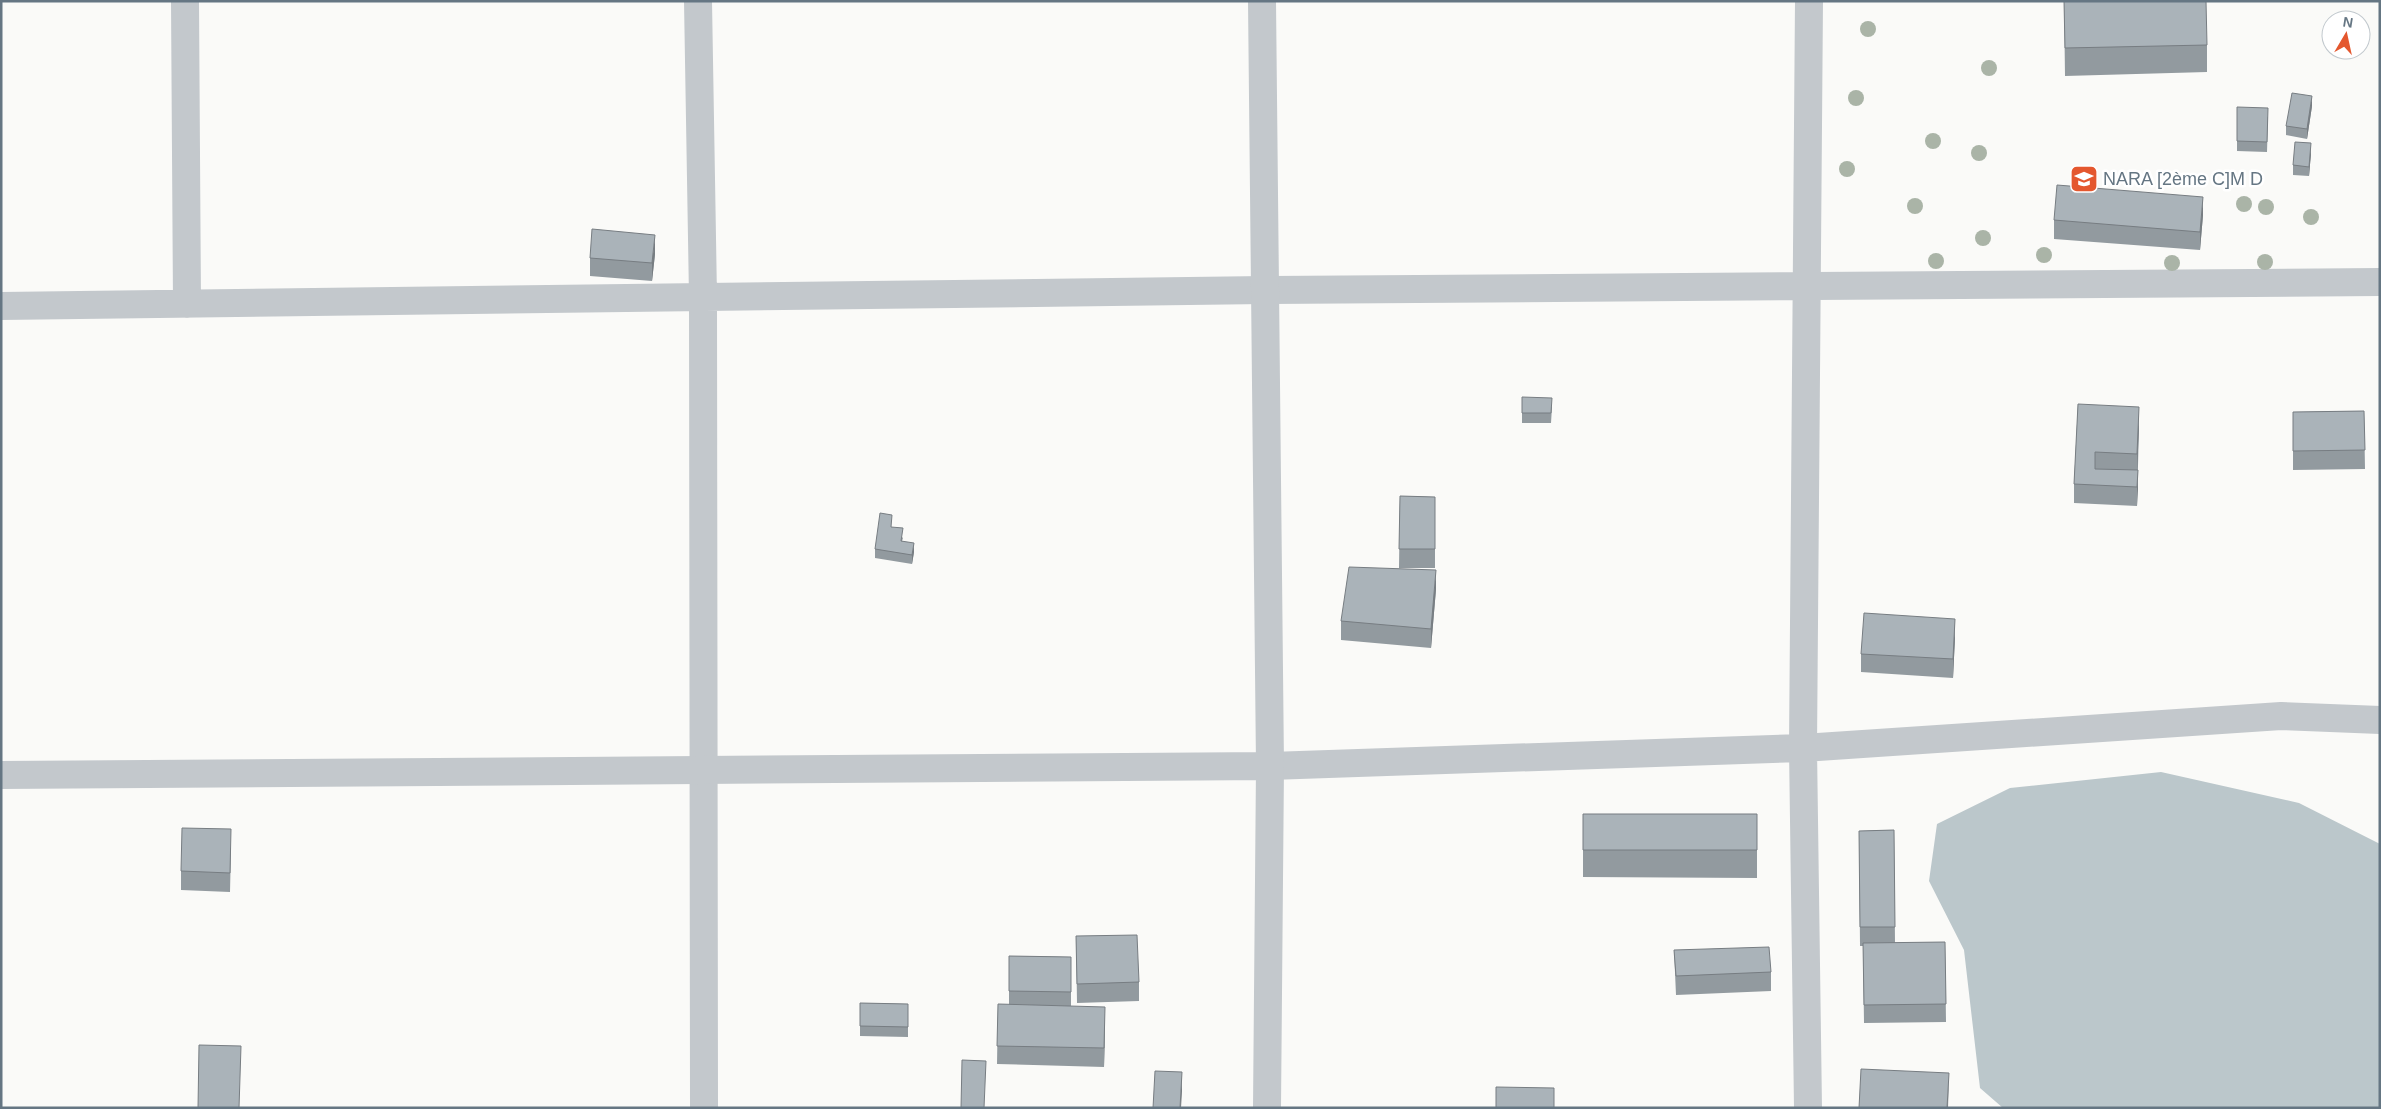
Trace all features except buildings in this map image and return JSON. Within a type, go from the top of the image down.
[{"type":"street","points":[[185,1],[187,304]]},
{"type":"street","points":[[698,1],[703,297],[702,769],[704,1108]]},
{"type":"street","points":[[1262,1],[1270,766],[1267,1108]]},
{"type":"street","points":[[1808,1108],[1803,748],[1809,1]]},
{"type":"street","points":[[1,306],[1265,290],[2380,282]]},
{"type":"street","points":[[1,775],[1270,766],[1803,748],[2281,716],[2380,720]]},
{"type":"shaded area","points":[[2161,772],[2299,803],[2380,844],[2380,1108],[2003,1108],[1980,1088],[1964,950],[1929,881],[1937,824],[2010,788]]},
{"type":"place","name":"NARA [2ème C]M D","points":[[2084,179]]}]
